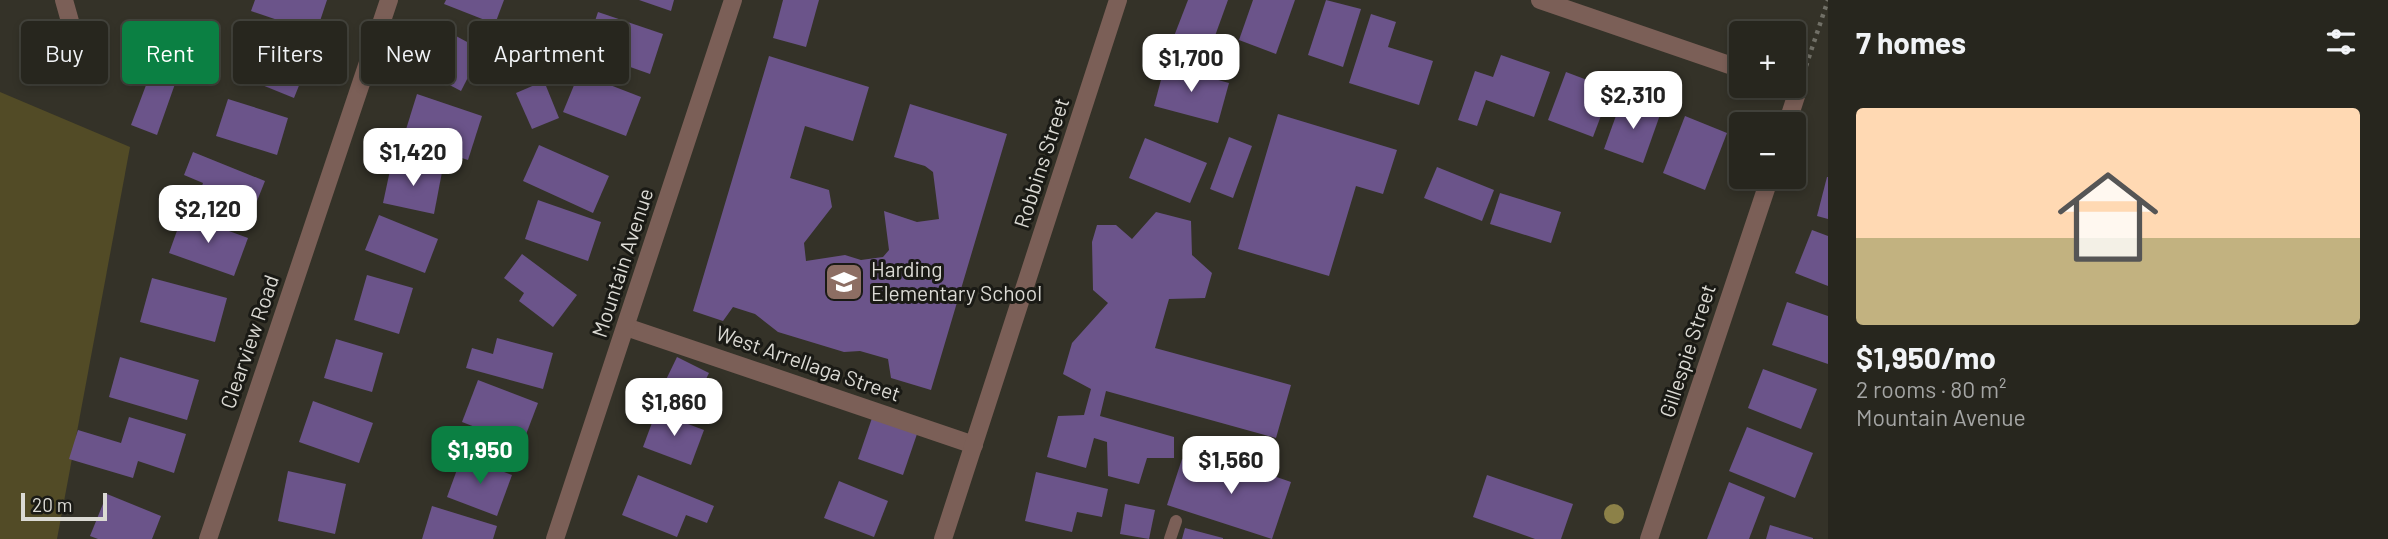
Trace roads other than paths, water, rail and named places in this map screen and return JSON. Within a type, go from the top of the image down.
[{"type":"street","points":[[64,0],[70,21]]},
{"type":"street","name":"Clearview Road","points":[[208,539],[389,0]]},
{"type":"street","name":"Mountain Avenue","points":[[555,539],[733,0]]},
{"type":"street","name":"Robbins Street","points":[[943,539],[1118,0]]},
{"type":"street","points":[[1540,0],[1729,65]]},
{"type":"street","name":"Gillespie Street","points":[[1649,539],[1766,189]]},
{"type":"street","name":"West Arrellaga Street","points":[[626,327],[974,444]]},
{"type":"lane","points":[[1170,539],[1176,521]]},
{"type":"place","name":"Harding Elementary School","points":[[844,282]]}]
